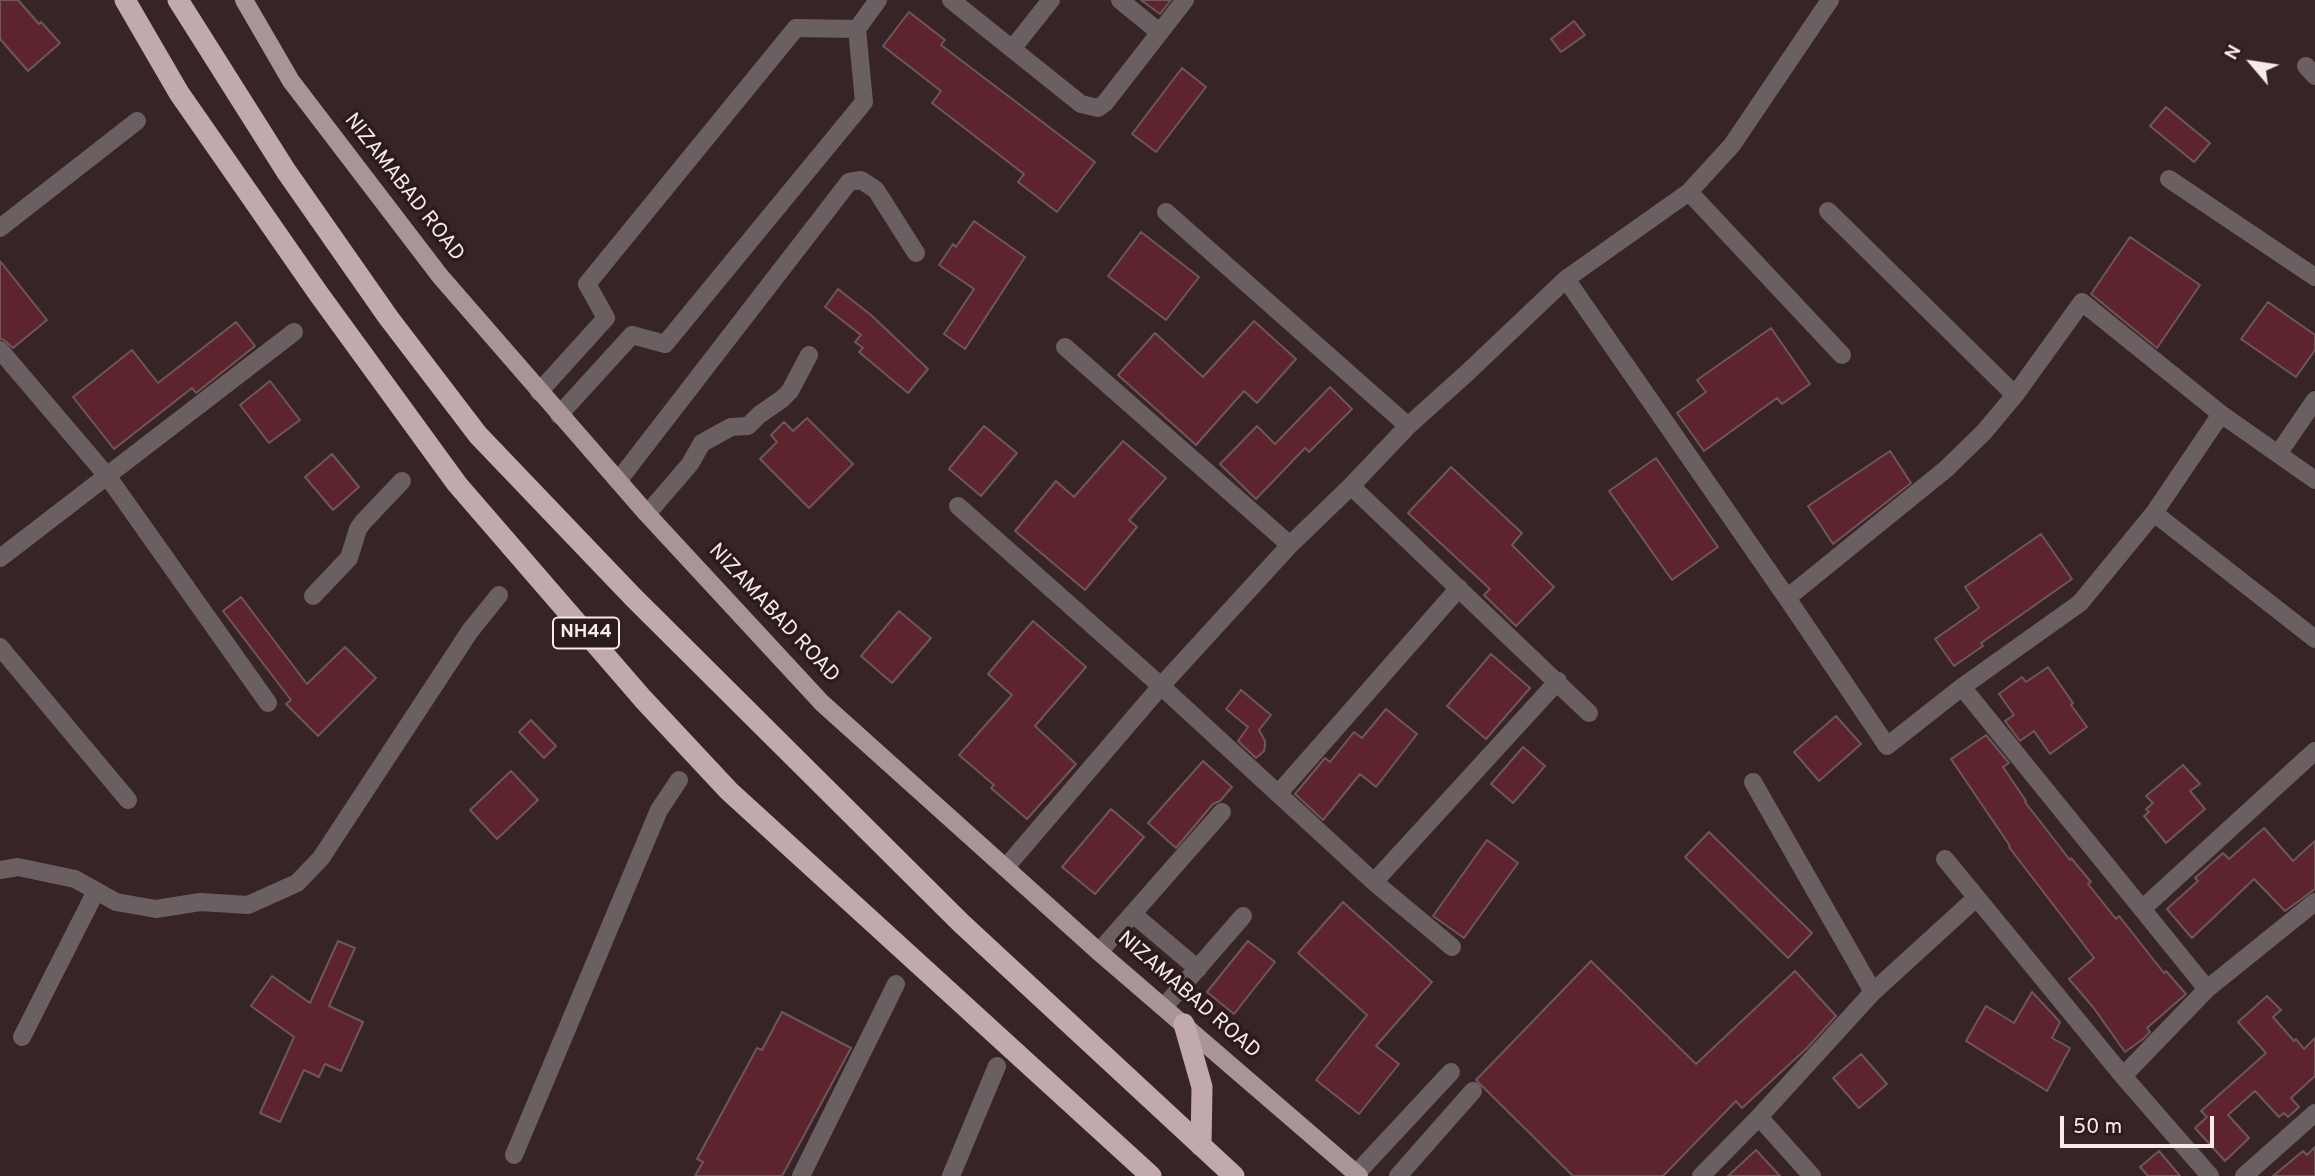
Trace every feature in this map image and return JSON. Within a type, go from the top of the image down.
[{"type":"highway","name":"NH44","points":[[125,0],[179,93],[318,293],[457,484],[625,679],[729,791],[1151,1176]]},
{"type":"highway","name":"NH44","points":[[178,0],[286,171],[388,317],[478,435],[633,597],[961,923],[1234,1176]]},
{"type":"highway","points":[[1184,1024],[1202,1087],[1201,1146]]},
{"type":"main road","name":"NIZAMABAD ROAD","points":[[244,0],[290,81],[440,276],[647,514],[822,703],[1099,952],[1357,1175]]},
{"type":"street","points":[[559,415],[632,335],[665,344],[864,102],[857,29],[878,0]]},
{"type":"street","points":[[951,0],[1081,104],[1098,108],[1105,103],[1185,0]]},
{"type":"street","points":[[1012,49],[1051,0]]},
{"type":"street","points":[[1120,0],[1159,32]]},
{"type":"street","points":[[1006,867],[1161,686],[1290,545],[1408,426],[1566,279],[1689,192],[1732,145],[1830,0]]},
{"type":"street","points":[[539,392],[606,318],[587,284],[796,28],[857,29]]},
{"type":"street","points":[[0,228],[138,121]]},
{"type":"street","points":[[2169,179],[2315,277]]},
{"type":"street","points":[[618,481],[849,182],[861,180],[876,190],[916,253]]},
{"type":"street","points":[[1689,192],[1842,355]]},
{"type":"street","points":[[1828,211],[2015,395]]},
{"type":"street","points":[[1166,212],[1408,426]]},
{"type":"street","points":[[1566,279],[1887,746],[1962,687],[2080,603],[2154,513],[2221,414]]},
{"type":"street","points":[[1787,598],[1946,468],[1984,432],[2015,395],[2082,302],[2221,414],[2315,480]]},
{"type":"street","points":[[0,558],[294,332]]},
{"type":"street","points":[[1065,347],[1290,545]]},
{"type":"street","points":[[0,350],[108,477],[268,703]]},
{"type":"street","points":[[647,514],[690,464],[702,443],[731,427],[748,426],[782,399],[790,391],[809,355]]},
{"type":"street","points":[[2278,454],[2315,400]]},
{"type":"street","points":[[313,596],[349,558],[358,529],[363,522],[402,481]]},
{"type":"street","points":[[1351,486],[1589,713]]},
{"type":"street","points":[[958,506],[1161,686],[1374,882],[1452,947]]},
{"type":"street","points":[[2154,513],[2315,639]]},
{"type":"street","points":[[1278,794],[1459,588]]},
{"type":"street","points":[[0,870],[18,867],[75,879],[116,902],[156,909],[200,902],[248,905],[297,883],[321,858],[470,631],[499,595]]},
{"type":"street","points":[[0,647],[128,800]]},
{"type":"street","points":[[1374,882],[1558,681]]},
{"type":"street","points":[[1962,687],[2207,989]]},
{"type":"street","points":[[2142,909],[2315,751]]},
{"type":"street","points":[[514,1155],[659,810],[679,780]]},
{"type":"street","points":[[1752,782],[1873,992]]},
{"type":"street","points":[[1099,952],[1222,812]]},
{"type":"street","points":[[1945,859],[2123,1076],[2210,1176]]},
{"type":"street","points":[[22,1037],[96,891]]},
{"type":"street","points":[[1701,1176],[1873,992],[1976,898]]},
{"type":"street","points":[[2123,1076],[2207,989],[2315,902]]},
{"type":"street","points":[[1133,914],[1198,969]]},
{"type":"street","points":[[1164,1007],[1244,916]]},
{"type":"street","points":[[801,1176],[896,984]]},
{"type":"street","points":[[951,1176],[997,1066]]},
{"type":"street","points":[[1357,1175],[1451,1072]]},
{"type":"street","points":[[1398,1176],[1474,1091]]},
{"type":"street","points":[[2244,1176],[2315,1113]]},
{"type":"street","points":[[1759,1117],[1812,1176]]},
{"type":"building","points":[[0,0],[18,0],[60,43],[28,71],[0,39]]},
{"type":"building","points":[[1141,0],[1171,0],[1160,14]]},
{"type":"building","points":[[909,12],[945,40],[941,45],[1095,162],[1057,212],[1018,182],[1024,174],[932,103],[941,91],[883,46]]},
{"type":"building","points":[[1574,21],[1585,35],[1561,52],[1551,39]]},
{"type":"building","points":[[1182,68],[1206,87],[1156,152],[1132,134]]},
{"type":"building","points":[[2166,107],[2210,143],[2194,162],[2150,126]]},
{"type":"building","points":[[974,221],[1025,257],[965,349],[944,334],[974,289],[939,265],[953,244],[956,247]]},
{"type":"building","points":[[1141,232],[1199,277],[1166,320],[1108,276]]},
{"type":"building","points":[[2130,237],[2200,285],[2157,348],[2091,294]]},
{"type":"building","points":[[0,261],[47,320],[13,348],[0,339]]},
{"type":"building","points":[[838,289],[871,315],[928,369],[908,393],[859,352],[863,348],[855,342],[861,335],[825,307]]},
{"type":"building","points":[[2268,302],[2315,335],[2315,350],[2296,377],[2241,339]]},
{"type":"building","points":[[1254,321],[1296,359],[1257,403],[1244,391],[1196,445],[1118,375],[1155,333],[1203,377]]},
{"type":"building","points":[[236,322],[255,346],[196,393],[192,388],[114,449],[73,397],[132,350],[158,383]]},
{"type":"building","points":[[1771,328],[1810,384],[1782,404],[1777,398],[1704,451],[1677,413],[1706,392],[1697,380]]},
{"type":"building","points":[[270,381],[300,420],[269,443],[240,405]]},
{"type":"building","points":[[1330,387],[1352,409],[1309,452],[1305,448],[1256,499],[1220,464],[1257,426],[1275,444]]},
{"type":"building","points":[[807,418],[853,464],[809,508],[760,459],[777,442],[771,435],[784,422],[793,431]]},
{"type":"building","points":[[984,426],[1017,453],[981,496],[949,469]]},
{"type":"building","points":[[1123,441],[1166,478],[1129,520],[1137,527],[1085,590],[1015,531],[1056,481],[1074,497]]},
{"type":"building","points":[[1890,451],[1911,483],[1833,544],[1808,506]]},
{"type":"building","points":[[332,454],[359,487],[333,510],[305,477]]},
{"type":"building","points":[[1656,458],[1718,547],[1672,580],[1609,491]]},
{"type":"building","points":[[1451,467],[1522,533],[1512,545],[1554,587],[1516,626],[1484,595],[1490,589],[1408,513]]},
{"type":"building","points":[[2041,534],[2072,579],[1981,643],[1983,646],[1954,666],[1935,639],[1979,608],[1965,587]]},
{"type":"building","points":[[241,597],[307,684],[345,647],[376,678],[318,736],[286,704],[291,700],[223,611]]},
{"type":"building","points":[[899,611],[931,638],[892,683],[861,656]]},
{"type":"building","points":[[1033,621],[1086,667],[1035,726],[1076,764],[1027,819],[991,788],[994,785],[959,755],[1012,695],[988,674]]},
{"type":"building","points":[[1491,654],[1530,688],[1486,739],[1447,706]]},
{"type":"building","points":[[2048,667],[2087,727],[2050,754],[2034,731],[2020,741],[2005,721],[2014,715],[1999,694],[2022,677],[2026,682]]},
{"type":"building","points":[[1241,690],[1271,715],[1259,730],[1265,746],[1264,751],[1256,758],[1238,741],[1248,727],[1226,709]]},
{"type":"building","points":[[1386,709],[1417,734],[1376,787],[1360,774],[1323,820],[1295,794],[1325,758],[1330,762],[1354,732],[1362,738]]},
{"type":"building","points":[[1836,716],[1861,744],[1819,781],[1794,752]]},
{"type":"building","points":[[531,720],[556,746],[544,758],[519,732]]},
{"type":"building","points":[[1986,735],[2009,763],[2003,767],[2025,802],[2070,860],[2071,858],[2091,882],[2088,884],[2116,919],[2119,916],[2164,973],[2166,971],[2186,994],[2147,1028],[2150,1032],[2143,1039],[2125,1052],[2069,979],[2094,958],[2009,847],[1951,759]]},
{"type":"building","points":[[1523,747],[1545,766],[1513,803],[1491,784]]},
{"type":"building","points":[[1203,761],[1232,787],[1220,801],[1213,804],[1176,848],[1148,823]]},
{"type":"building","points":[[2183,765],[2200,784],[2190,791],[2205,809],[2166,843],[2144,816],[2149,812],[2146,809],[2153,803],[2146,796]]},
{"type":"building","points":[[511,771],[538,800],[497,839],[470,810]]},
{"type":"building","points":[[1111,809],[1144,837],[1095,894],[1062,867]]},
{"type":"building","points":[[2264,828],[2293,861],[2315,841],[2315,889],[2285,911],[2254,879],[2192,938],[2167,909],[2198,881],[2195,878],[2223,853],[2229,859]]},
{"type":"building","points":[[1709,832],[1812,933],[1788,958],[1685,857]]},
{"type":"building","points":[[1487,840],[1518,863],[1464,938],[1433,916]]},
{"type":"building","points":[[1343,902],[1432,982],[1376,1046],[1399,1064],[1359,1114],[1316,1080],[1367,1015],[1298,953]]},
{"type":"building","points":[[338,941],[355,948],[329,1006],[363,1022],[341,1071],[325,1064],[319,1077],[304,1070],[280,1122],[260,1113],[294,1037],[251,1006],[272,976],[310,1003]]},
{"type":"building","points":[[1248,941],[1275,962],[1234,1014],[1207,992]]},
{"type":"building","points":[[1591,961],[1696,1064],[1795,971],[1836,1016],[1807,1048],[1742,1108],[1736,1101],[1663,1176],[1573,1176],[1476,1080]]},
{"type":"building","points":[[2032,992],[2060,1022],[2052,1038],[2070,1048],[2047,1091],[1966,1041],[1986,1006],[2014,1023]]},
{"type":"building","points":[[2267,996],[2281,1010],[2273,1017],[2294,1041],[2296,1039],[2304,1049],[2315,1038],[2315,1076],[2291,1098],[2299,1107],[2288,1117],[2284,1113],[2279,1117],[2255,1091],[2228,1115],[2249,1138],[2225,1161],[2195,1128],[2207,1117],[2201,1111],[2266,1053],[2238,1022]]},
{"type":"building","points":[[782,1012],[851,1048],[782,1176],[695,1176],[703,1162],[697,1159],[757,1048],[762,1050]]},
{"type":"building","points":[[1861,1054],[1887,1084],[1859,1108],[1833,1078]]},
{"type":"building","points":[[2315,1147],[2315,1176],[2273,1176],[2303,1151],[2307,1155]]},
{"type":"building","points":[[1756,1150],[1780,1176],[1728,1176]]},
{"type":"building","points":[[2159,1151],[2180,1176],[2148,1176],[2140,1167]]}]
